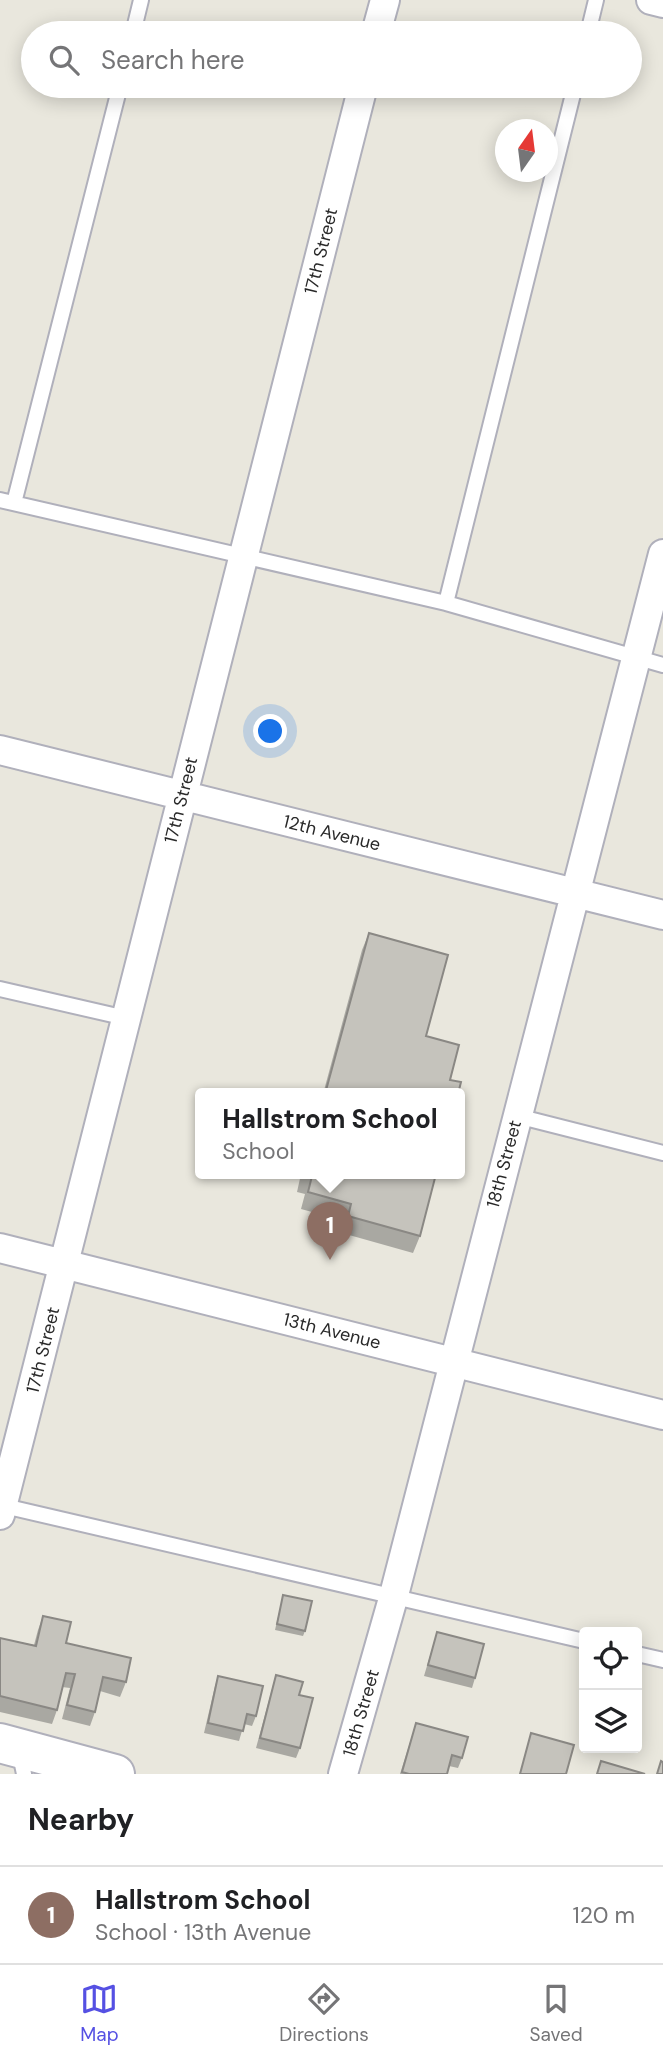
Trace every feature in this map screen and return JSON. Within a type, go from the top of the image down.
[{"type":"main road","points":[[14,1755],[115,1774]]},
{"type":"street","points":[[379,21],[385,0]]},
{"type":"street","points":[[651,0],[663,3]]},
{"type":"street","name":"17th Street","points":[[1,1509],[360,98]]},
{"type":"street","name":"18th Street","points":[[343,1774],[394,1595],[452,1362],[576,894],[650,662],[663,554]]},
{"type":"street","name":"12th Avenue","points":[[0,750],[663,915]]},
{"type":"street","name":"13th Avenue","points":[[0,1248],[663,1415]]},
{"type":"lane","points":[[136,21],[141,0]]},
{"type":"lane","points":[[591,21],[596,0]]},
{"type":"lane","points":[[117,98],[7,501],[446,603],[650,662]]},
{"type":"lane","points":[[446,603],[572,98]]},
{"type":"lane","points":[[0,989],[126,1018]]},
{"type":"lane","points":[[517,1116],[663,1153]]},
{"type":"lane","points":[[1,1509],[394,1595],[579,1640]]},
{"type":"lane","points":[[642,1655],[663,1660]]},
{"type":"building","points":[[369,933],[448,955],[426,1036],[459,1045],[450,1080],[461,1082],[460,1088],[327,1088]]},
{"type":"building","points":[[311,1179],[435,1179],[420,1236],[348,1216],[351,1204],[308,1192]]},
{"type":"building","points":[[283,1595],[312,1601],[305,1631],[277,1624]]},
{"type":"building","points":[[43,1616],[71,1622],[66,1643],[131,1658],[126,1682],[103,1677],[95,1712],[67,1705],[75,1674],[66,1673],[57,1710],[0,1696],[0,1638],[36,1646]]},
{"type":"building","points":[[437,1632],[484,1644],[475,1678],[428,1665]]},
{"type":"building","points":[[276,1675],[303,1682],[299,1695],[313,1698],[300,1748],[260,1738]]},
{"type":"building","points":[[218,1676],[263,1686],[256,1716],[247,1714],[243,1731],[208,1723]]},
{"type":"building","points":[[416,1723],[468,1737],[462,1758],[452,1755],[447,1774],[402,1772]]},
{"type":"building","points":[[531,1733],[574,1745],[566,1774],[520,1774]]},
{"type":"building","points":[[601,1761],[645,1774],[597,1774]]},
{"type":"building","points":[[661,1761],[663,1774],[657,1774]]},
{"type":"place","name":"Hallstrom School","points":[[330,1260]]}]
